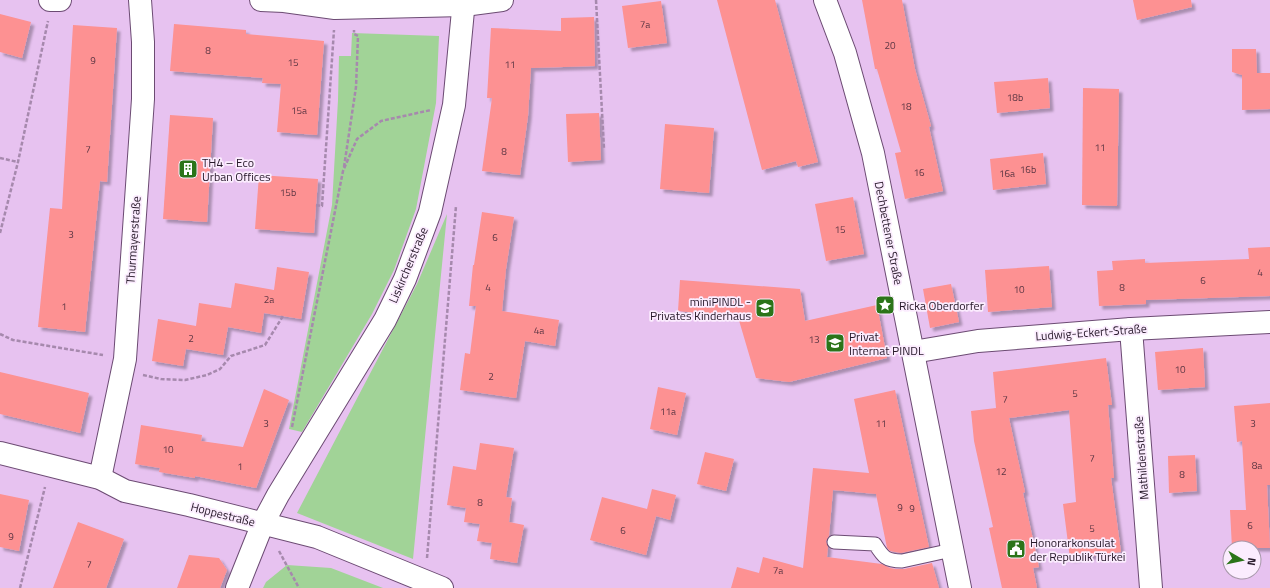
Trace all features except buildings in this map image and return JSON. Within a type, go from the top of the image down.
[{"type":"street","name":"Thurmayerstraße","points":[[100,478],[124,365],[143,99],[143,42],[140,0]]},
{"type":"street","points":[[261,0],[344,7],[464,3],[502,0]]},
{"type":"street","name":"Dechbettener Straße","points":[[825,0],[845,53],[873,152],[960,588]]},
{"type":"street","name":"Liskircherstraße","points":[[237,588],[263,523],[278,494],[385,320],[405,279],[430,212],[454,105],[464,3]]},
{"type":"street","name":"Ludwig-Eckert-Straße","points":[[914,352],[978,341],[1131,329],[1270,322]]},
{"type":"street","name":"Mathildenstraße","points":[[1131,329],[1151,588]]},
{"type":"street","name":"Hoppestraße","points":[[0,454],[100,478],[125,491],[317,537],[436,585]]},
{"type":"lane","points":[[834,542],[875,544],[881,554],[887,559],[894,561],[902,561],[952,550]]},
{"type":"path","points":[[0,232],[18,162],[54,0]]},
{"type":"path","points":[[596,0],[604,149]]},
{"type":"path","points":[[290,433],[343,171],[356,87],[358,36],[354,34],[344,7]]},
{"type":"path","points":[[316,205],[322,206],[344,7]]},
{"type":"path","points":[[343,171],[357,139],[381,121],[454,105]]},
{"type":"path","points":[[0,158],[18,162]]},
{"type":"path","points":[[436,585],[427,565],[456,203]]},
{"type":"path","points":[[0,334],[13,340],[124,365],[161,379],[185,380],[220,369],[231,356],[265,345],[283,316]]},
{"type":"path","points":[[20,588],[50,466]]},
{"type":"path","points":[[263,523],[287,565],[298,588]]},
{"type":"green space","points":[[352,33],[439,36],[436,103],[416,209],[394,270],[372,314],[302,432],[289,429],[332,205],[339,56],[351,56]]},
{"type":"green space","points":[[447,214],[413,559],[297,513],[417,284]]},
{"type":"green space","points":[[287,565],[331,568],[383,588],[263,588],[266,582]]},
{"type":"place","name":"TH4 – Eco Urban Offices","points":[[188,169]]},
{"type":"place","name":"Ricka Oberdorfer","points":[[885,305]]},
{"type":"place","name":"miniPINDL - Privates Kinderhaus","points":[[765,308]]},
{"type":"place","name":"Privat Internat PINDL","points":[[835,343]]},
{"type":"place","name":"Honorarkonsulat der Republik Türkei","points":[[1016,549]]}]
